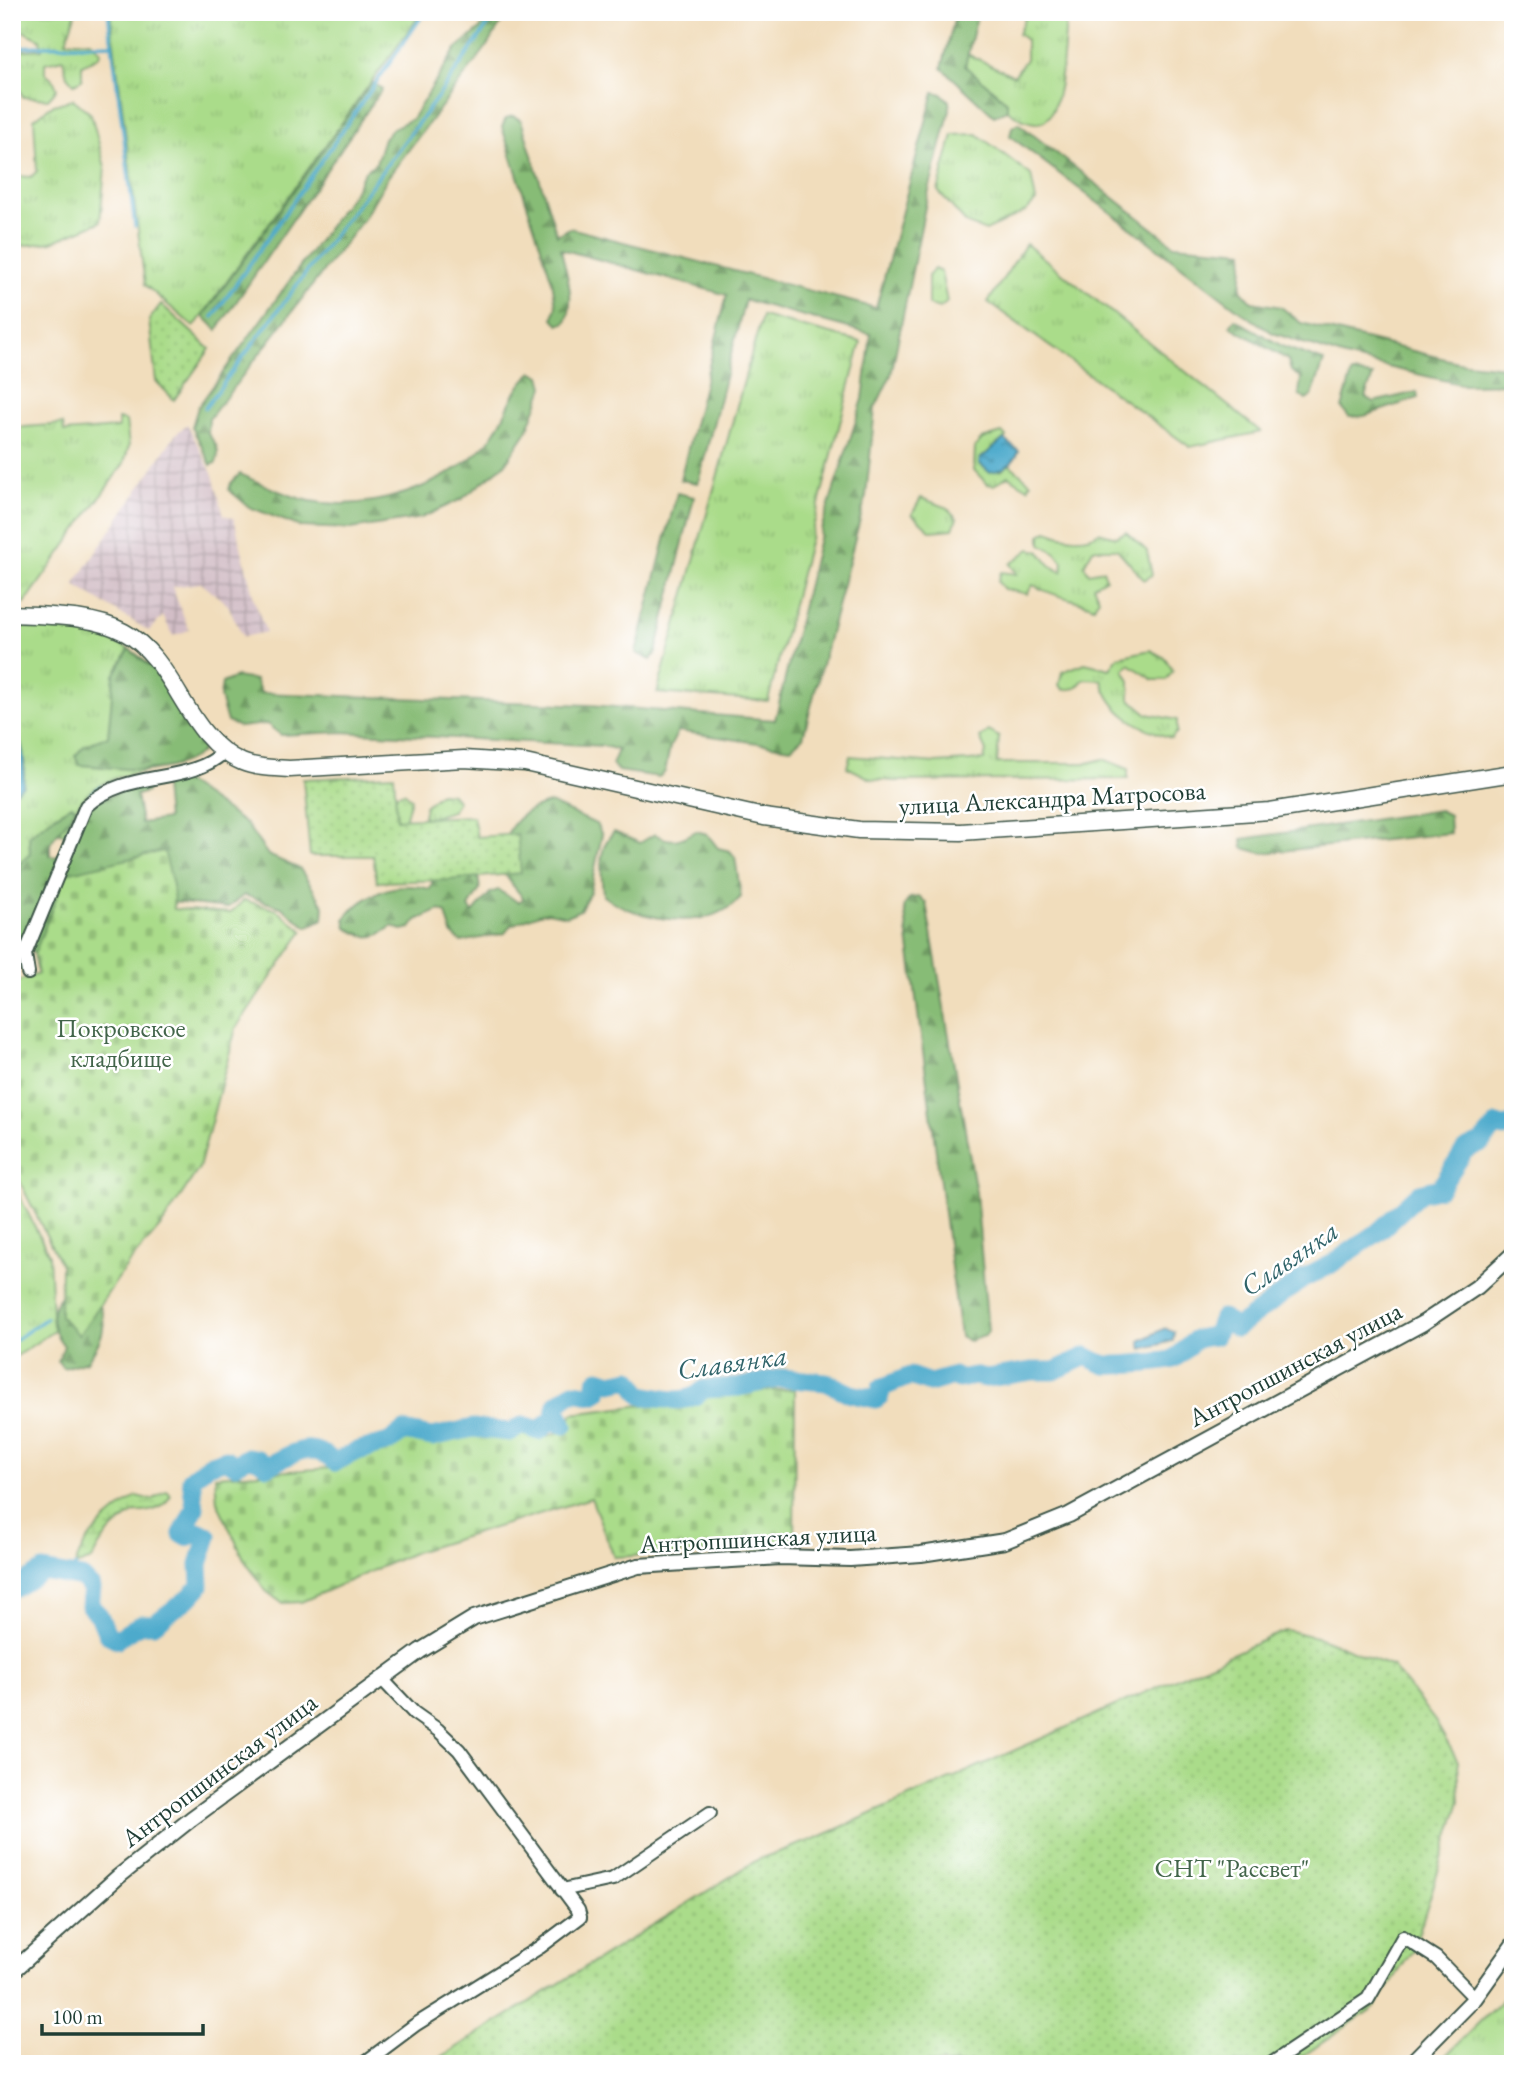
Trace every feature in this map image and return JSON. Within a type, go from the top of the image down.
[{"type":"main road","points":[[12,614],[104,626],[122,631],[140,642],[155,655],[207,734],[224,751]]},
{"type":"main road","name":"улица Александра Матросова","points":[[224,751],[242,762],[289,769],[464,759],[525,763],[764,817],[859,830],[948,832],[1270,811],[1513,773]]},
{"type":"street","points":[[28,973],[25,954],[86,806],[102,792],[210,765],[224,751]]},
{"type":"street","name":"Антропшинская улица","points":[[12,1972],[118,1877],[191,1819],[382,1679],[474,1618],[638,1566],[780,1557],[850,1559],[921,1554],[1005,1541],[1069,1515],[1423,1323],[1477,1287],[1513,1254]]},
{"type":"street","points":[[363,2064],[415,2025],[540,1947],[580,1917],[459,1749],[439,1730],[414,1713],[382,1679]]},
{"type":"street","points":[[562,1890],[613,1879],[710,1813]]},
{"type":"street","points":[[1271,2064],[1368,1999],[1403,1937],[1436,1958],[1475,1998]]},
{"type":"street","points":[[1410,2064],[1475,1998],[1513,1945]]},
{"type":"shaded area","points":[[187,424],[213,475],[224,515],[234,518],[254,599],[266,632],[243,637],[228,605],[201,583],[172,587],[189,630],[173,636],[163,616],[149,631],[74,585],[175,435]]},
{"type":"green space","points":[[12,12],[76,12],[66,41],[91,41],[101,52],[98,57],[82,65],[82,80],[74,84],[67,76],[63,59],[45,63],[45,73],[53,79],[57,89],[48,99],[23,97],[15,79],[20,64],[12,63],[12,51],[42,49],[40,39],[23,31],[12,33]]},
{"type":"green space","points":[[110,12],[422,12],[194,327],[145,285]]},
{"type":"green space","points":[[492,12],[508,12],[485,49],[388,177],[362,221],[209,419],[208,434],[218,451],[216,463],[211,465],[192,427],[198,407],[354,192],[365,171],[376,163],[384,138],[393,128],[412,119],[456,49],[479,30]]},
{"type":"green space","points":[[956,12],[978,12],[965,66],[1007,102],[1007,110],[994,116],[942,68]]},
{"type":"green space","points":[[1027,12],[1062,12],[1066,18],[1058,92],[1049,117],[1037,123],[1023,120],[1007,110],[1007,102],[965,66],[967,54],[1014,76],[1026,59],[1026,40],[1018,34]]},
{"type":"green space","points":[[372,82],[382,89],[217,330],[203,316]]},
{"type":"green space","points":[[934,92],[942,94],[949,101],[950,110],[926,202],[891,375],[875,408],[866,496],[803,737],[791,748],[678,731],[670,747],[665,772],[659,777],[619,771],[612,765],[618,750],[604,746],[341,732],[281,735],[267,724],[240,727],[227,722],[220,697],[222,683],[236,677],[255,680],[261,693],[590,705],[775,720],[822,526],[863,399],[871,334],[745,300],[698,483],[680,480],[727,295],[561,249],[570,304],[566,322],[559,325],[553,318],[556,305],[552,281],[502,127],[506,118],[513,116],[521,120],[557,235],[570,228],[876,308]]},
{"type":"green space","points":[[73,99],[91,114],[105,167],[100,222],[52,242],[12,247],[12,239],[17,238],[12,212],[12,170],[17,176],[31,177],[37,171],[34,119],[51,106]]},
{"type":"green space","points":[[1018,123],[1174,245],[1244,251],[1241,290],[1252,302],[1281,307],[1301,323],[1457,362],[1513,368],[1513,384],[1464,385],[1345,357],[1273,333],[1244,314],[1010,136],[1012,127]]},
{"type":"green space","points":[[977,134],[1031,175],[1036,201],[1026,211],[986,231],[967,224],[938,191],[953,135]]},
{"type":"green space","points":[[1026,244],[1261,432],[1190,447],[988,302]]},
{"type":"green space","points":[[934,269],[941,272],[947,302],[940,308],[928,305],[928,276]]},
{"type":"green space","points":[[161,304],[210,349],[174,400],[156,381],[149,320]]},
{"type":"green space","points":[[762,316],[861,342],[768,701],[657,693]]},
{"type":"green space","points":[[1235,319],[1284,347],[1324,361],[1312,396],[1306,400],[1299,394],[1301,378],[1291,371],[1288,360],[1230,326]]},
{"type":"green space","points":[[533,372],[541,376],[544,387],[527,431],[505,464],[462,499],[421,518],[351,529],[301,527],[249,507],[229,490],[231,483],[240,474],[292,496],[333,504],[381,500],[429,484],[470,459],[487,443],[499,426],[518,388]]},
{"type":"green space","points":[[1352,373],[1373,376],[1365,397],[1373,402],[1417,392],[1418,398],[1364,416],[1349,417],[1342,408]]},
{"type":"green space","points":[[118,419],[126,421],[129,446],[124,463],[25,603],[12,602],[12,428],[63,424],[64,432],[118,428]]},
{"type":"green space","points":[[1002,433],[1006,437],[980,459],[1001,471],[1009,464],[1031,483],[1028,488],[1008,476],[994,485],[987,484],[974,470],[975,447],[982,439]]},
{"type":"green space","points":[[677,493],[694,497],[656,652],[651,660],[636,653]]},
{"type":"green space","points":[[921,498],[946,507],[957,518],[953,529],[931,531],[912,514]]},
{"type":"green space","points":[[1048,531],[1074,538],[1099,532],[1116,537],[1126,532],[1147,551],[1152,575],[1144,580],[1117,549],[1093,549],[1084,565],[1089,573],[1103,570],[1106,578],[1093,586],[1099,598],[1094,607],[1033,585],[1027,594],[1004,589],[998,582],[1001,572],[1017,574],[1010,564],[1030,549],[1039,551],[1050,565],[1062,572],[1063,562],[1056,553],[1041,544],[1041,535]]},
{"type":"green space","points":[[12,626],[86,633],[120,644],[136,654],[157,674],[170,693],[202,743],[202,751],[190,760],[175,765],[111,780],[82,800],[64,834],[55,832],[12,943]]},
{"type":"green space","points":[[129,649],[153,669],[202,743],[202,751],[190,760],[175,766],[144,770],[79,765],[75,756],[84,746],[108,736],[114,675]]},
{"type":"green space","points":[[1150,650],[1165,658],[1173,671],[1166,680],[1154,680],[1129,664],[1124,670],[1130,681],[1130,699],[1148,714],[1177,720],[1177,732],[1171,738],[1148,730],[1128,718],[1112,702],[1102,680],[1084,679],[1076,688],[1064,690],[1059,685],[1062,672],[1085,663],[1110,669],[1118,657]]},
{"type":"green space","points":[[989,731],[999,737],[997,763],[1088,763],[1103,759],[1128,769],[1128,779],[895,781],[871,779],[847,767],[850,756],[936,763],[984,760],[986,751],[980,738]]},
{"type":"green space","points":[[394,775],[397,819],[473,816],[477,837],[517,834],[521,873],[448,880],[377,882],[373,856],[310,856],[303,779]]},
{"type":"green space","points":[[179,778],[246,824],[268,855],[300,869],[324,906],[323,919],[307,927],[281,907],[244,895],[227,908],[162,901],[46,960],[21,945],[12,945],[12,878],[20,874],[19,864],[30,854],[29,836],[72,805],[76,809],[50,843],[50,856],[57,857],[93,802],[146,782],[147,792],[136,795],[141,823],[167,819],[164,786]]},
{"type":"green space","points":[[404,792],[411,798],[406,817],[394,832],[390,812],[397,794]]},
{"type":"green space","points":[[440,793],[452,794],[458,801],[452,811],[427,819],[423,816],[425,806]]},
{"type":"green space","points":[[550,803],[596,824],[602,835],[590,892],[580,910],[567,916],[548,912],[539,914],[511,925],[505,933],[461,942],[452,934],[446,913],[440,910],[417,920],[411,928],[402,930],[392,926],[376,936],[366,936],[347,928],[345,918],[372,895],[407,886],[430,889],[434,877],[477,870],[480,889],[469,907],[473,913],[490,893],[498,890],[518,902],[524,899],[506,876],[503,847],[511,827],[519,819]]},
{"type":"green space","points":[[1439,810],[1449,815],[1450,833],[1262,853],[1243,848],[1242,839]]},
{"type":"green space","points":[[696,831],[707,834],[718,848],[730,851],[735,857],[741,897],[727,909],[711,916],[673,919],[635,911],[603,896],[602,853],[608,838],[614,832],[640,843],[655,834],[676,840]]},
{"type":"green space","name":"Покровское кладбище","points":[[164,851],[173,886],[174,909],[230,913],[244,900],[277,910],[303,931],[236,1028],[199,1168],[162,1225],[128,1264],[79,1335],[60,1316],[61,1265],[12,1166],[12,983],[38,974],[34,955],[66,873]]},
{"type":"green space","points":[[920,897],[926,903],[976,1193],[988,1331],[985,1336],[969,1341],[960,1336],[904,906],[910,898]]},
{"type":"green space","points":[[12,1181],[49,1255],[52,1315],[58,1328],[12,1359]]},
{"type":"green space","points":[[66,1291],[98,1302],[102,1310],[103,1325],[100,1340],[87,1361],[63,1368],[58,1361],[64,1346],[55,1332],[52,1317],[56,1304]]},
{"type":"green space","points":[[795,1389],[794,1548],[614,1557],[591,1498],[415,1552],[301,1602],[282,1603],[266,1591],[245,1561],[217,1502],[215,1476],[332,1468],[380,1452],[407,1437],[437,1442],[460,1435],[518,1431],[538,1439],[569,1429],[572,1414],[746,1392]]},
{"type":"green space","points":[[167,1491],[171,1495],[164,1504],[151,1511],[135,1512],[104,1539],[92,1560],[75,1566],[92,1535],[118,1510],[137,1496],[152,1500]]},
{"type":"green space","name":"СНТ \"Рассвет\"","points":[[1286,1630],[1320,1638],[1393,1667],[1435,1721],[1458,1761],[1460,1801],[1414,1948],[1376,2006],[1291,2064],[430,2064],[759,1859],[817,1838]]},
{"type":"green space","points":[[1513,1983],[1513,2064],[1437,2064],[1501,2001]]},
{"type":"water","points":[[1004,439],[1019,451],[1007,466],[989,472],[979,463],[980,459]]},
{"type":"water","points":[[12,723],[22,746],[24,768],[23,785],[12,795]]},
{"type":"water","points":[[1165,1328],[1174,1332],[1173,1341],[1142,1349],[1140,1341]]},
{"type":"waterway","points":[[108,12],[135,226]]},
{"type":"waterway","points":[[213,317],[425,12]]},
{"type":"waterway","points":[[205,408],[442,91],[497,12]]},
{"type":"waterway","points":[[12,47],[112,44]]},
{"type":"waterway","points":[[91,795],[100,787]]},
{"type":"waterway","points":[[66,837],[72,825]]},
{"type":"waterway","name":"Славянка","points":[[12,1590],[43,1571],[82,1578],[92,1588],[90,1606],[99,1615],[107,1634],[117,1639],[141,1624],[154,1624],[190,1597],[200,1586],[199,1564],[208,1536],[200,1532],[187,1537],[182,1534],[195,1508],[191,1479],[208,1465],[226,1459],[235,1465],[248,1457],[258,1459],[267,1466],[294,1453],[309,1450],[317,1451],[335,1462],[357,1451],[389,1442],[404,1431],[432,1437],[473,1428],[510,1432],[523,1425],[539,1431],[551,1420],[564,1425],[560,1416],[555,1413],[557,1404],[573,1392],[593,1395],[598,1392],[596,1382],[599,1379],[611,1383],[630,1379],[641,1395],[674,1400],[690,1398],[704,1389],[739,1387],[781,1378],[826,1382],[851,1394],[876,1399],[880,1396],[881,1388],[910,1376],[930,1383],[954,1376],[959,1379],[974,1376],[987,1378],[1032,1371],[1054,1371],[1086,1356],[1106,1365],[1141,1364],[1173,1359],[1194,1341],[1215,1336],[1222,1318],[1236,1328],[1303,1279],[1330,1265],[1377,1233],[1420,1193],[1440,1188],[1465,1150],[1482,1142],[1497,1125],[1504,1128],[1513,1123]]},
{"type":"waterway","points":[[12,1342],[47,1318]]},
{"type":"waterway","points":[[75,1566],[76,1577]]}]
